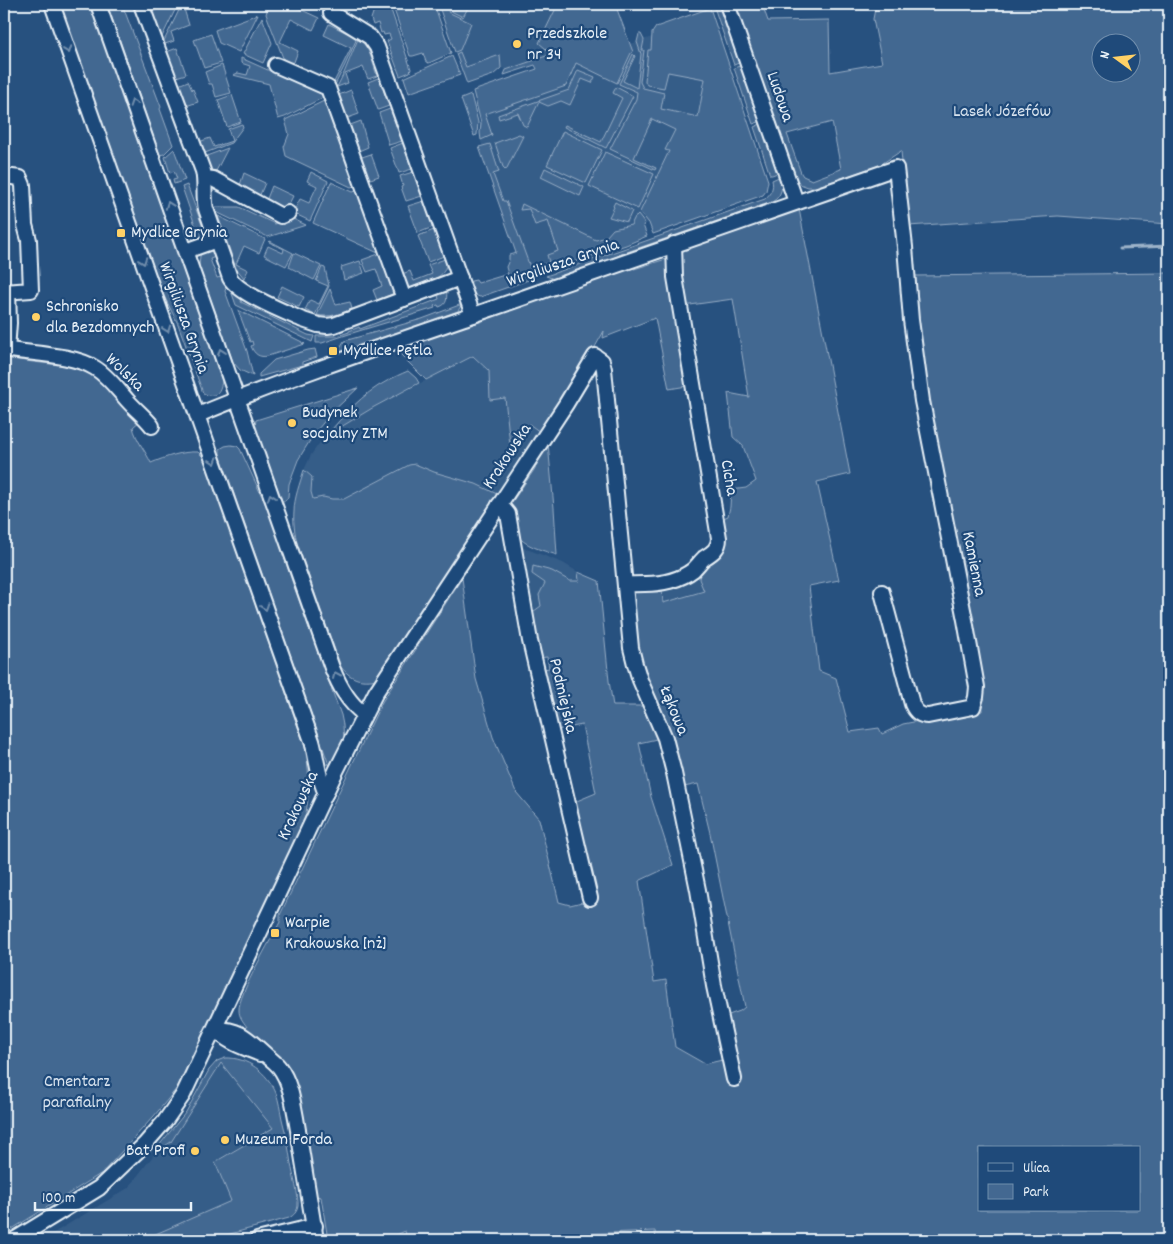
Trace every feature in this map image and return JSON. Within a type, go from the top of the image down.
[{"type":"street","name":"Wirgiliusza Grynia","points":[[52,4],[312,741],[322,786],[326,793]]},
{"type":"street","name":"Wirgiliusza Grynia","points":[[98,4],[337,679],[355,706],[364,714]]},
{"type":"street","points":[[140,4],[203,171],[205,178],[205,204],[230,278],[234,284],[246,293],[312,324],[326,326],[334,325],[460,278]]},
{"type":"street","name":"Ludowa","points":[[727,4],[796,202]]},
{"type":"street","points":[[331,13],[370,37],[377,47],[473,315]]},
{"type":"street","points":[[276,64],[328,88],[404,299]]},
{"type":"street","name":"Wirgiliusza Grynia","points":[[237,398],[387,344],[896,168],[905,246]]},
{"type":"street","points":[[4,178],[20,178],[23,185],[25,225],[29,240],[31,290],[6,291],[9,323],[6,349]]},
{"type":"street","points":[[205,178],[214,179],[281,216],[288,214]]},
{"type":"street","points":[[186,251],[217,240]]},
{"type":"street","name":"Cicha","points":[[625,585],[666,582],[678,578],[693,570],[702,560],[713,553],[719,545],[681,312],[674,244]]},
{"type":"street","name":"Kamienna","points":[[882,592],[915,711],[923,716],[928,716],[973,707],[977,687],[922,401],[905,246]]},
{"type":"street","name":"Wolska","points":[[6,349],[57,356],[83,362],[96,368],[152,426]]},
{"type":"street","name":"Łąkowa","points":[[595,356],[602,361],[604,368],[625,585],[635,664],[665,738],[681,801],[714,986],[734,1079]]},
{"type":"street","name":"Krakowska","points":[[14,1240],[98,1188],[145,1144],[183,1095],[376,692],[566,404],[595,356]]},
{"type":"street","points":[[198,415],[237,398]]},
{"type":"street","name":"Podmiejska","points":[[499,504],[508,514],[530,641],[590,898]]},
{"type":"street","points":[[215,1029],[229,1029],[251,1041],[279,1067],[292,1099],[315,1233],[256,1240]]},
{"type":"shaded area","points":[[438,4],[595,4],[610,51],[652,37],[686,20],[741,187],[643,225],[647,236],[626,245],[531,276],[481,142],[482,122],[475,98],[556,88],[552,54],[507,70],[501,68],[493,75],[467,84]]},
{"type":"shaded area","points":[[473,356],[489,371],[490,399],[505,398],[510,444],[529,424],[540,432],[499,495],[476,484],[434,472],[415,464],[409,465],[344,499],[323,497],[313,499],[311,492],[312,477],[304,470],[311,455],[326,436],[374,407]]},
{"type":"shaded area","points":[[519,546],[563,563],[578,572],[579,581],[570,581],[552,571],[533,574],[545,583],[541,606],[530,614]]},
{"type":"shaded area","points":[[699,579],[705,590],[663,603],[662,589]]},
{"type":"shaded area","name":"Bat Profi","points":[[221,1063],[273,1128],[215,1161],[231,1201],[142,1240],[42,1240],[128,1188],[156,1152],[171,1142]]},
{"type":"shaded area","points":[[655,1231],[656,1240],[435,1240]]},
{"type":"green space","points":[[60,4],[90,4],[222,381],[220,389],[214,395],[203,393],[178,324],[163,294]]},
{"type":"green space","points":[[107,4],[122,4],[161,107],[160,109],[173,145],[164,154],[160,155]]},
{"type":"green space","points":[[178,4],[160,41],[151,12]]},
{"type":"green space","points":[[182,4],[192,4],[184,9],[189,25],[171,32],[174,41],[162,45]]},
{"type":"green space","points":[[269,4],[289,4],[319,18],[313,30],[291,19],[280,42],[298,51],[294,62],[285,63],[266,14]]},
{"type":"green space","points":[[376,4],[389,4],[411,69],[410,72],[400,76],[387,41],[391,39],[389,34],[384,35],[383,32],[381,33],[378,23],[373,25],[371,19]]},
{"type":"green space","points":[[392,4],[434,4],[451,53],[429,63],[426,62],[423,53],[410,56]]},
{"type":"green space","points":[[438,4],[470,4],[463,17],[449,10],[448,12],[471,23],[460,50],[455,52]]},
{"type":"green space","points":[[558,4],[615,4],[633,52],[617,83],[576,63],[566,86],[485,114],[492,135],[481,140],[481,123],[473,91],[537,69],[535,65],[504,75],[506,70],[552,54],[539,43]]},
{"type":"green space","name":"Lasek Józefów","points":[[733,4],[762,4],[768,21],[829,20],[830,72],[882,63],[873,19],[876,4],[1169,4],[1169,224],[1058,216],[908,226],[901,151],[880,165],[815,187],[800,184],[793,175]],"holes":[[[832,122],[841,169],[812,180],[803,176],[787,134]]]},
{"type":"green space","points":[[714,7],[724,12],[741,62],[734,65]]},
{"type":"green space","points":[[710,8],[768,181],[766,191],[763,195],[653,234],[649,223],[640,212],[669,151],[665,150],[675,130],[652,119],[634,158],[656,168],[655,170],[610,149],[636,99],[637,92],[619,84],[633,54],[635,56],[623,81],[637,88],[641,54],[637,42],[639,34],[641,34],[644,40],[642,50],[644,50],[640,82],[643,88],[664,93],[661,109],[698,117],[705,79],[668,72],[664,88],[647,85],[645,81],[648,50],[651,50],[652,33],[656,27]]},
{"type":"green space","points":[[258,14],[239,52],[219,43],[215,30]]},
{"type":"green space","points":[[262,17],[272,43],[263,63],[243,54]]},
{"type":"green space","points":[[329,24],[357,38],[333,89],[331,88],[351,48],[324,35]]},
{"type":"green space","points":[[211,34],[221,63],[204,68],[194,40]]},
{"type":"green space","points":[[358,39],[368,51],[377,76],[368,79],[363,67],[345,74],[348,83],[337,87],[344,73]]},
{"type":"green space","points":[[177,48],[186,74],[173,78],[164,53]]},
{"type":"green space","points":[[460,52],[466,67],[500,55],[501,68],[493,75],[467,84],[456,54]]},
{"type":"green space","points":[[452,56],[460,75],[409,93],[404,78]]},
{"type":"green space","points":[[241,58],[326,96],[278,119],[269,84],[233,75],[238,73],[247,75],[250,66],[241,63]]},
{"type":"green space","points":[[222,65],[231,93],[216,97],[212,84],[209,84],[205,72]]},
{"type":"green space","points":[[742,65],[762,121],[753,124],[734,68]]},
{"type":"green space","points":[[578,70],[595,77],[592,83],[582,79],[570,105],[561,101],[548,106],[539,102],[527,127],[523,125],[518,113],[499,119],[498,115],[569,90]]},
{"type":"green space","points":[[378,78],[389,106],[378,110],[368,82]]},
{"type":"green space","points":[[188,81],[198,102],[183,107],[176,86]]},
{"type":"green space","points":[[616,87],[633,96],[606,148],[564,127],[565,125],[601,142],[622,98],[613,93]]},
{"type":"green space","points":[[351,90],[359,114],[342,120],[334,97]]},
{"type":"green space","points":[[232,95],[241,122],[227,127],[218,100]]},
{"type":"green space","points":[[471,95],[478,122],[477,135],[474,136],[461,99]]},
{"type":"green space","points":[[328,99],[359,184],[351,187],[286,156],[284,147],[289,134],[285,120]]},
{"type":"green space","points":[[390,109],[402,141],[389,145],[379,113]]},
{"type":"green space","points":[[361,121],[368,147],[354,153],[345,127]]},
{"type":"green space","points":[[763,123],[780,172],[772,175],[770,175],[754,127]]},
{"type":"green space","points":[[242,124],[243,127],[231,143],[200,155],[196,143],[210,138],[214,147],[232,141],[228,129]]},
{"type":"green space","points":[[563,131],[602,150],[586,183],[547,165]]},
{"type":"green space","points":[[519,134],[523,136],[506,170],[503,167],[495,143]]},
{"type":"green space","points":[[403,143],[412,169],[399,173],[390,148]]},
{"type":"green space","points":[[490,144],[499,172],[493,174],[503,201],[506,201],[534,278],[480,297],[472,291],[471,281],[476,280],[478,283],[508,274],[506,267],[509,255],[516,253],[479,147]]},
{"type":"green space","points":[[228,148],[214,175],[208,170],[201,158]]},
{"type":"green space","points":[[174,149],[185,180],[174,184],[173,180],[177,179],[174,171],[170,173],[165,157]]},
{"type":"green space","points":[[605,152],[654,174],[638,209],[589,186]]},
{"type":"green space","points":[[371,154],[379,176],[365,181],[356,159]]},
{"type":"green space","points":[[545,168],[584,187],[580,196],[541,177]]},
{"type":"green space","points":[[311,172],[328,181],[310,221],[293,213],[300,199],[309,203],[317,186],[307,181]]},
{"type":"green space","points":[[413,172],[422,196],[406,201],[401,187],[403,186],[400,176]]},
{"type":"green space","points":[[244,173],[265,183],[259,197],[239,188]]},
{"type":"green space","points":[[781,176],[781,191],[772,202],[554,279],[546,276],[765,199],[772,190],[772,180]]},
{"type":"green space","points":[[331,182],[353,192],[361,189],[383,249],[376,252],[313,223]]},
{"type":"green space","points":[[187,185],[202,225],[204,228],[208,228],[205,236],[199,240],[193,239],[187,233],[195,225],[182,187]]},
{"type":"green space","points":[[272,186],[293,196],[286,210],[266,201]]},
{"type":"green space","points":[[424,201],[433,227],[418,233],[408,206]]},
{"type":"green space","points":[[615,202],[632,211],[627,222],[609,217]]},
{"type":"green space","points":[[522,204],[596,240],[606,237],[613,229],[631,225],[638,215],[645,224],[643,225],[647,236],[626,245],[543,272],[540,266],[549,262],[547,255],[558,251],[548,221],[535,225],[529,209],[520,210]]},
{"type":"green space","points":[[210,207],[239,207],[275,224],[291,218],[306,225],[268,237],[210,209]]},
{"type":"green space","points":[[799,209],[850,474],[817,482],[839,580],[809,586],[819,671],[836,678],[850,732],[879,728],[882,734],[903,724],[982,711],[981,686],[959,564],[958,543],[951,524],[923,380],[914,276],[1169,273],[1169,1240],[656,1240],[655,1231],[407,1240],[405,1231],[386,1240],[328,1240],[321,1197],[315,1196],[305,1132],[293,1077],[243,1031],[247,1027],[240,1015],[240,1003],[249,980],[280,922],[280,915],[382,702],[462,578],[476,679],[493,737],[516,792],[539,819],[559,902],[570,905],[594,899],[572,803],[596,793],[582,725],[557,730],[539,670],[549,668],[547,657],[537,658],[530,614],[541,606],[539,595],[545,583],[532,574],[533,566],[552,571],[570,581],[579,581],[578,572],[599,581],[613,706],[648,706],[661,738],[639,743],[651,797],[673,865],[639,881],[654,982],[666,980],[675,1047],[705,1064],[731,1058],[723,1017],[740,1011],[745,1007],[710,833],[698,784],[684,787],[665,729],[666,719],[643,681],[638,667],[630,591],[662,589],[663,603],[704,591],[699,579],[702,562],[716,555],[719,520],[728,516],[731,490],[746,488],[756,481],[743,446],[733,437],[728,393],[749,397],[733,299],[683,306],[679,251]]},
{"type":"green space","points":[[218,216],[265,239],[259,253],[244,246],[236,264],[248,270],[244,278],[236,268]]},
{"type":"green space","points":[[434,230],[444,256],[428,262],[418,236]]},
{"type":"green space","points":[[270,241],[293,253],[286,266],[264,255],[268,246],[283,253],[284,249]]},
{"type":"green space","points":[[212,249],[218,256],[210,259],[217,278],[224,276],[227,285],[225,291],[247,351],[253,376],[240,370],[233,362],[199,266],[200,256],[203,251]]},
{"type":"green space","points":[[384,252],[395,293],[377,300],[373,290],[382,286],[376,269],[367,272],[362,260]]},
{"type":"green space","points":[[294,253],[321,266],[314,280],[289,267]]},
{"type":"green space","points":[[445,259],[445,269],[438,277],[407,289],[399,275],[410,271],[414,281],[432,274],[428,265]]},
{"type":"green space","points":[[666,259],[687,386],[669,389],[655,318],[603,338],[604,331],[540,432],[529,424],[510,445],[505,398],[490,400],[489,371],[473,356],[426,380],[401,355],[401,348],[635,266],[634,269]]},
{"type":"green space","points":[[360,261],[364,273],[344,280],[341,267]]},
{"type":"green space","points":[[322,267],[325,268],[329,286],[315,315],[305,310],[310,300],[319,304],[328,286],[316,281]]},
{"type":"green space","points":[[282,286],[304,297],[299,307],[277,297]]},
{"type":"green space","points":[[230,288],[244,295],[241,302],[308,335],[314,336],[312,342],[236,305]]},
{"type":"green space","points":[[447,288],[446,300],[442,306],[434,306],[435,308],[322,343],[316,343],[316,336],[337,336],[439,299],[437,292]]},
{"type":"green space","points":[[330,289],[336,305],[350,302],[352,309],[334,315],[317,315]]},
{"type":"green space","points":[[462,304],[458,311],[338,351],[344,341],[422,319]]},
{"type":"green space","points":[[238,310],[305,344],[268,356],[257,355],[251,346],[253,345],[252,341],[250,342]]},
{"type":"green space","points":[[315,349],[317,357],[302,362],[302,365],[259,377],[259,374],[274,360]]},
{"type":"green space","name":"Cmentarz parafialny","points":[[4,358],[86,368],[141,420],[133,427],[151,463],[186,452],[198,452],[204,458],[305,747],[309,780],[308,801],[301,834],[211,1022],[177,1088],[102,1173],[4,1234]]},
{"type":"green space","points":[[408,371],[419,383],[326,436],[369,392]]},
{"type":"green space","points":[[358,388],[331,413],[314,434],[298,460],[289,484],[288,497],[285,501],[282,501],[255,426],[256,420]]},
{"type":"green space","points":[[548,443],[557,555],[526,543],[517,535],[513,526],[510,505],[534,470]]},
{"type":"green space","points":[[231,445],[237,446],[240,449],[270,514],[292,581],[341,715],[344,743],[331,767],[220,454],[220,449]]},
{"type":"green space","points":[[415,464],[434,472],[476,484],[499,495],[378,679],[357,679],[349,675],[341,667],[297,543],[294,528],[295,501],[304,470],[312,477],[311,492],[313,499],[323,497],[344,499],[409,465]]},
{"type":"green space","points":[[225,1058],[241,1060],[255,1067],[262,1072],[276,1093],[297,1191],[297,1210],[289,1218],[208,1240],[142,1240],[231,1201],[215,1162],[273,1128],[221,1063],[171,1142],[159,1150],[157,1148],[186,1112],[209,1070],[217,1061]]},
{"type":"waterway","points":[[1120,248],[1169,246]]},
{"type":"place","name":"Przedszkole nr 34","points":[[517,44]]},
{"type":"place","name":"Mydlice Grynia","points":[[121,233]]},
{"type":"place","name":"Schronisko dla Bezdomnych","points":[[36,317]]},
{"type":"place","name":"Mydlice Pętla","points":[[333,351]]},
{"type":"place","name":"Budynek socjalny ZTM","points":[[292,423]]},
{"type":"place","name":"Warpie Krakowska [nż]","points":[[275,933]]},
{"type":"place","name":"Muzeum Forda","points":[[225,1140]]},
{"type":"place","name":"Bat Profi","points":[[195,1151]]}]
